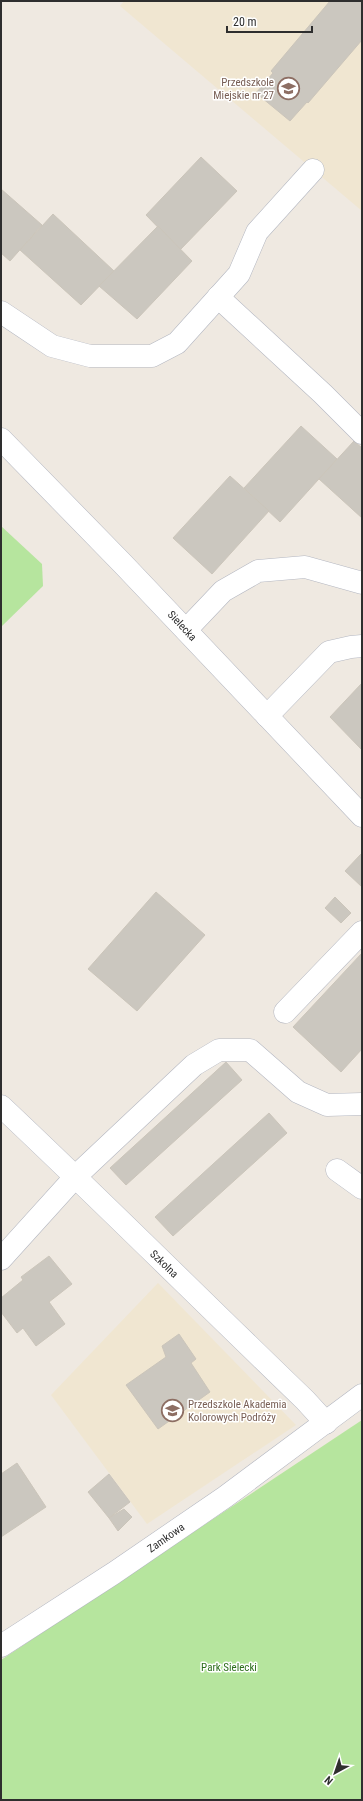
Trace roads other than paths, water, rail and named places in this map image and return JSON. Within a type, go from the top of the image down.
[{"type":"street","points":[[1,312],[52,346],[90,356],[152,356],[178,343],[240,274],[258,232],[313,170]]},
{"type":"street","points":[[218,297],[362,432]]},
{"type":"street","name":"Sielecka","points":[[1,439],[186,630],[362,816]]},
{"type":"street","points":[[186,630],[223,591],[258,571],[306,568],[362,583]]},
{"type":"street","points":[[267,716],[330,652],[362,646]]},
{"type":"street","points":[[285,1012],[362,932]]},
{"type":"street","points":[[1,1259],[76,1176],[194,1065],[219,1050],[250,1050],[298,1092],[327,1105],[362,1104]]},
{"type":"street","name":"Szkolna","points":[[1,1106],[76,1176],[326,1423]]},
{"type":"street","points":[[337,1170],[362,1188]]},
{"type":"street","points":[[326,1423],[362,1396]]},
{"type":"street","name":"Zamkowa","points":[[1,1646],[134,1560],[225,1497],[326,1423]]},
{"type":"place","name":"Przedszkole Miejskie nr 27","points":[[289,88]]},
{"type":"place","name":"Przedszkole Akademia Kolorowych Podróży","points":[[172,1410]]},
{"type":"park label","name":"Park Sielecki","points":[[229,1667]]}]
